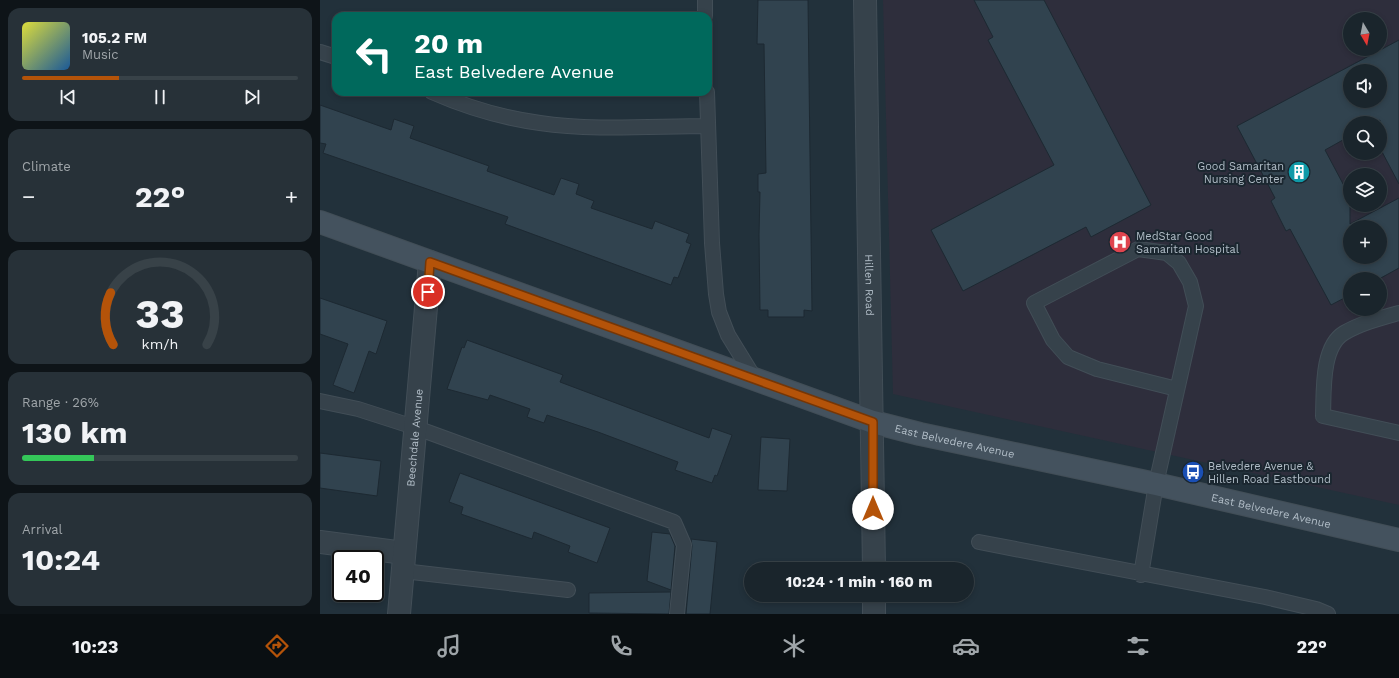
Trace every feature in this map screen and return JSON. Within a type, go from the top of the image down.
[{"type":"main road","name":"East Belvedere Avenue","points":[[320,222],[873,422],[972,446],[1156,484],[1399,540]]},
{"type":"street","name":"Hillen Road","points":[[865,0],[867,218],[873,422],[874,562]]},
{"type":"street","name":"Beechdale Avenue","points":[[399,614],[414,427],[430,262]]},
{"type":"street","points":[[320,542],[404,562]]},
{"type":"street","points":[[874,602],[874,614]]},
{"type":"lane","points":[[705,0],[705,12]]},
{"type":"lane","points":[[320,52],[332,56]]},
{"type":"lane","points":[[441,96],[459,104],[509,118],[541,124],[586,127],[708,126]]},
{"type":"lane","points":[[707,96],[711,169],[712,242],[718,306],[728,335],[755,379]]},
{"type":"lane","points":[[1141,575],[1156,484],[1178,389],[1196,306],[1190,282],[1179,263],[1167,253],[1138,249],[1034,303],[1053,340],[1068,357],[1097,369],[1178,389]]},
{"type":"lane","points":[[1399,313],[1367,323],[1343,333],[1334,344],[1325,368],[1323,416],[1399,433]]},
{"type":"lane","points":[[320,401],[358,410],[414,427],[674,522],[684,545],[678,614]]},
{"type":"lane","points":[[979,542],[1141,575],[1265,597],[1316,609],[1328,614]]},
{"type":"lane","points":[[404,562],[568,590]]},
{"type":"shaded area","name":"MedStar Good Samaritan Hospital","points":[[883,0],[1399,0],[1399,505],[893,394]]},
{"type":"building","points":[[758,0],[808,0],[812,311],[804,310],[804,317],[768,317],[768,310],[760,310],[760,192],[758,192],[758,174],[766,173],[764,44],[757,44]]},
{"type":"building","points":[[974,0],[1044,0],[1151,205],[1091,237],[1086,227],[963,291],[931,230],[1054,165],[988,40],[993,37]]},
{"type":"building","name":"Good Samaritan Nursing Center","points":[[1399,40],[1399,184],[1386,160],[1387,116],[1343,116],[1343,140],[1325,150],[1343,184],[1343,212],[1350,212],[1350,220],[1343,220],[1343,264],[1387,264],[1387,220],[1358,220],[1373,212],[1387,212],[1387,204],[1399,198],[1399,268],[1387,275],[1387,272],[1343,272],[1343,299],[1331,305],[1290,229],[1286,231],[1271,201],[1275,198],[1237,126],[1343,70],[1343,108],[1387,108],[1387,64],[1354,64],[1369,56],[1387,56],[1387,46]]},
{"type":"building","points":[[320,105],[391,130],[394,119],[414,126],[410,138],[489,166],[487,171],[554,195],[561,178],[579,184],[576,194],[594,201],[591,208],[652,229],[655,221],[689,234],[686,242],[691,244],[678,278],[674,277],[671,285],[505,224],[508,217],[323,153],[326,144],[320,143]]},
{"type":"building","points":[[320,298],[387,321],[376,354],[369,351],[354,393],[333,385],[348,344],[320,334]]},
{"type":"building","points":[[467,340],[563,375],[560,382],[709,438],[712,428],[732,435],[717,476],[715,475],[712,483],[675,470],[678,462],[598,432],[547,415],[544,423],[527,417],[530,409],[490,395],[488,400],[447,389],[462,347],[464,348]]},
{"type":"building","points":[[761,437],[790,439],[787,491],[758,490]]},
{"type":"building","points":[[320,453],[381,461],[377,496],[320,488]]},
{"type":"building","points":[[460,473],[610,528],[597,563],[568,552],[570,546],[534,532],[532,539],[461,514],[463,507],[449,502]]},
{"type":"building","points":[[652,532],[670,534],[675,546],[671,590],[647,581]]},
{"type":"building","points":[[691,539],[717,542],[710,614],[686,614],[692,546]]},
{"type":"building","points":[[671,592],[669,614],[589,613],[589,593]]},
{"type":"place","name":"Good Samaritan Nursing Center","points":[[1299,172]]},
{"type":"place","name":"MedStar Good Samaritan Hospital","points":[[1120,242]]},
{"type":"place","name":"Belvedere Avenue & Hillen Road Eastbound","points":[[1193,472]]},
{"type":"route","points":[[428,292],[430,262],[873,422],[873,509]]}]
